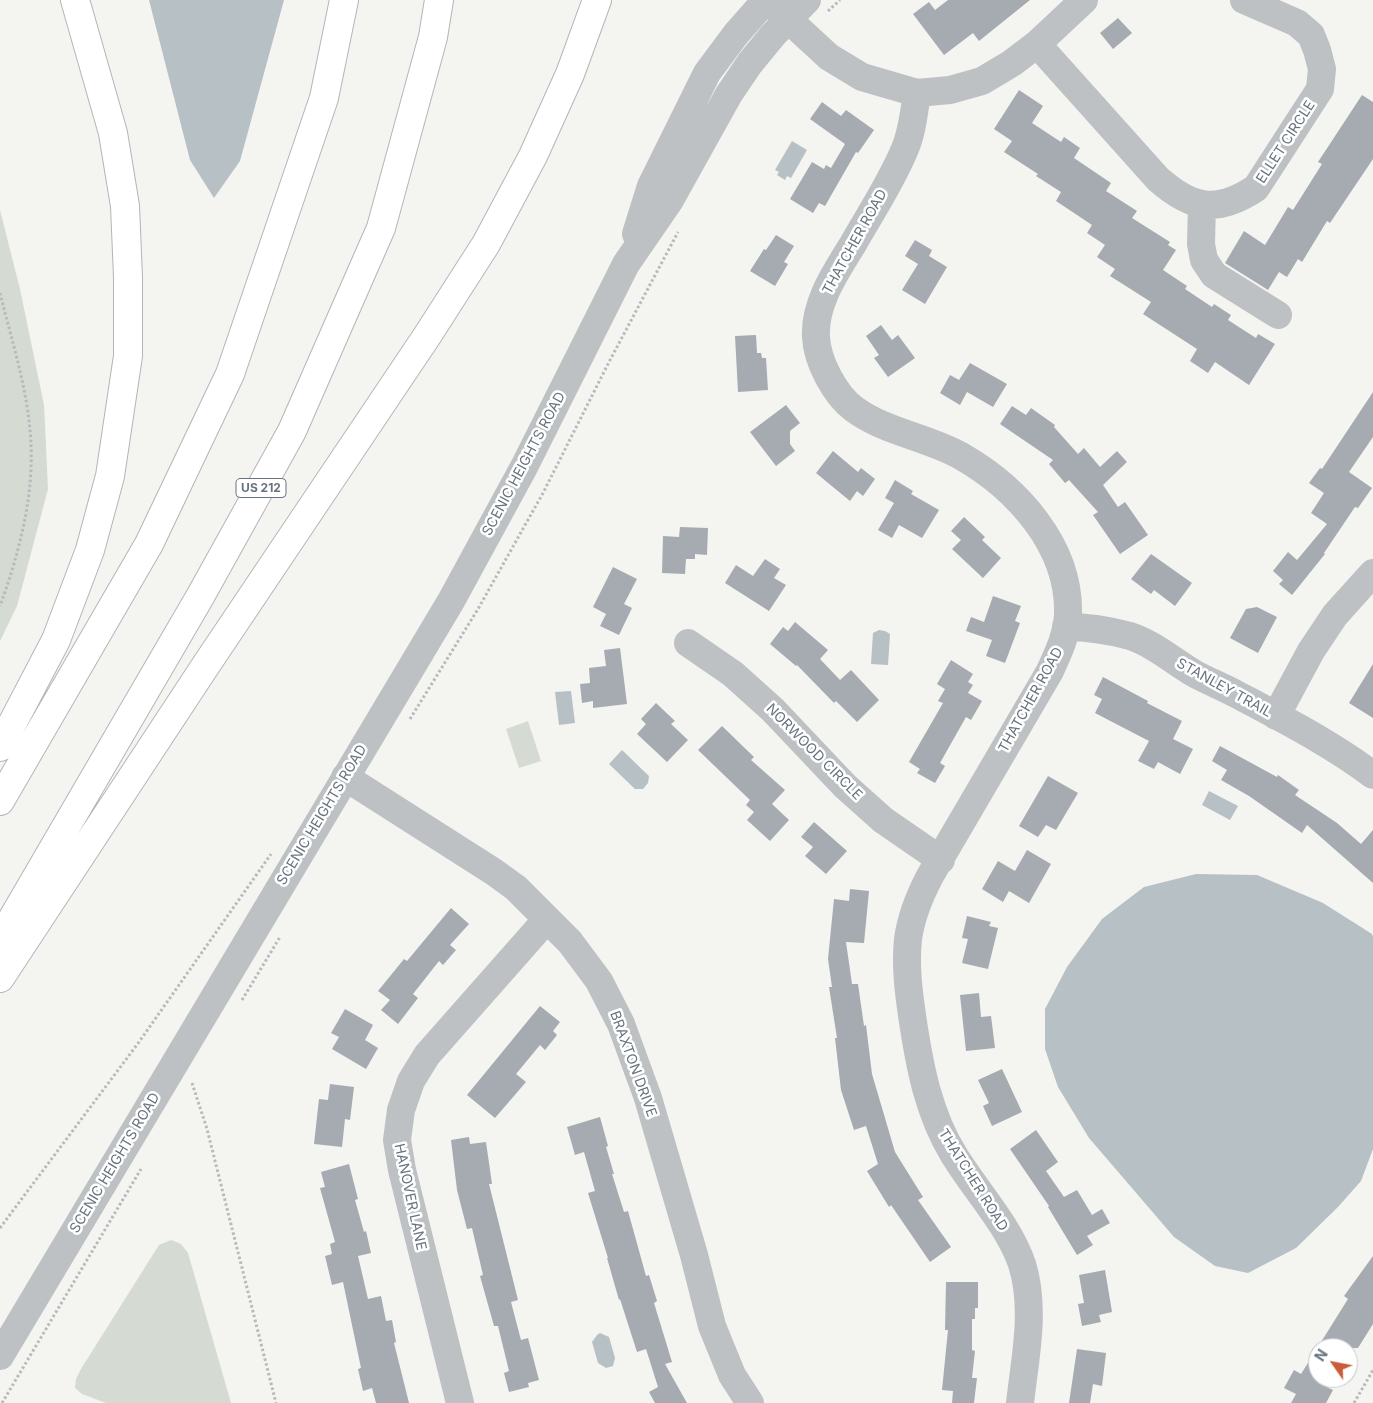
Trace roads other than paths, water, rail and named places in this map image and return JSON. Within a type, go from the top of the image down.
[{"type":"highway","points":[[0,747],[56,640],[90,550],[110,476],[128,356],[128,277],[125,206],[113,133],[75,0]]},
{"type":"highway","points":[[0,801],[149,544],[230,374],[324,98],[344,0]]},
{"type":"highway","name":"US 212","points":[[0,940],[201,595],[292,431],[381,228],[433,37],[439,0]]},
{"type":"highway","points":[[0,978],[206,665],[427,336],[486,244],[533,156],[570,74],[597,0]]},
{"type":"street","points":[[767,0],[800,17],[829,57],[862,76],[917,92],[950,90],[982,81],[1012,63],[1037,44],[1084,0]]},
{"type":"street","name":"SCENIC HEIGHTS ROAD","points":[[626,264],[651,186],[707,73],[736,34],[767,0]]},
{"type":"street","name":"ELLET CIRCLE","points":[[1037,44],[1158,179],[1174,193],[1192,202],[1202,204],[1227,203],[1241,198],[1256,188],[1320,89],[1322,69],[1317,50],[1310,35],[1297,22],[1244,0]]},
{"type":"street","name":"SCENIC HEIGHTS ROAD","points":[[0,1356],[420,654],[524,467],[626,264],[670,200],[729,94],[750,63],[800,17]]},
{"type":"street","name":"THATCHER ROAD","points":[[917,92],[905,149],[890,180],[829,285],[819,311],[816,338],[822,364],[835,389],[853,409],[877,422],[928,441],[960,456],[990,476],[1017,499],[1040,526],[1056,553],[1065,582],[1068,613],[1063,643],[1050,672],[921,894],[908,938],[909,999],[918,1058],[926,1092],[953,1154],[1010,1237],[1021,1264],[1028,1290],[1028,1319],[1020,1403]]},
{"type":"street","points":[[1202,204],[1201,244],[1204,260],[1214,274],[1278,315]]},
{"type":"street","points":[[1276,716],[1311,651],[1335,615],[1373,573]]},
{"type":"street","name":"STANLEY TRAIL","points":[[1066,627],[1105,629],[1132,637],[1156,648],[1195,674],[1300,728],[1338,750],[1373,775]]},
{"type":"street","name":"NORWOOD CIRCLE","points":[[688,643],[733,674],[772,710],[845,786],[883,820],[941,860]]},
{"type":"street","name":"BRAXTON DRIVE","points":[[345,777],[516,888],[570,942],[599,981],[621,1024],[648,1098],[694,1255],[712,1326],[732,1375],[750,1403]]},
{"type":"street","name":"HANOVER LANE","points":[[460,1403],[402,1170],[397,1140],[401,1110],[410,1081],[427,1055],[547,919]]}]
